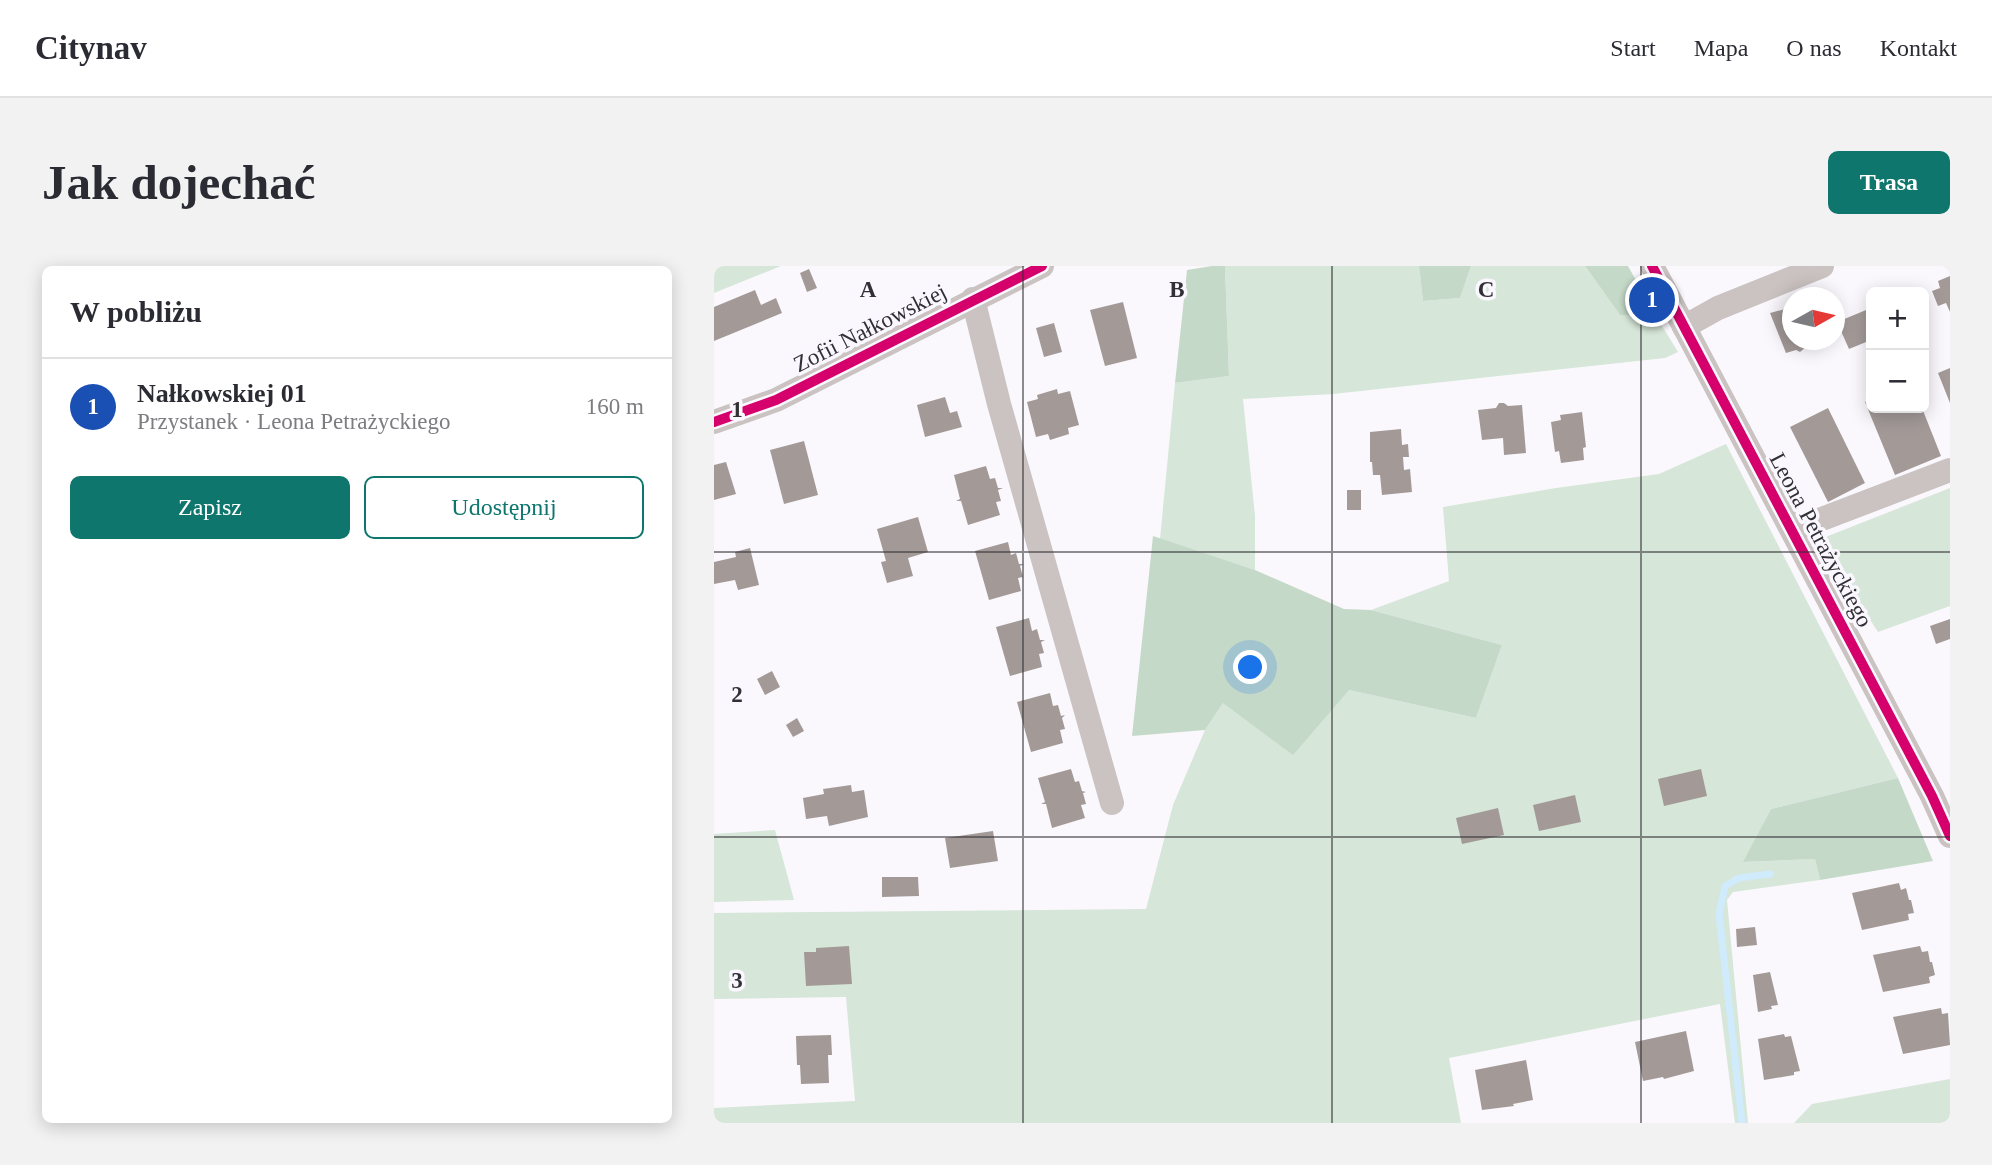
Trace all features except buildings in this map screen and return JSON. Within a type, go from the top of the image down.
[{"type":"street","name":"Zofii Nałkowskiej","points":[[714,422],[776,400],[1042,266]]},
{"type":"street","name":"Leona Petrażyckiego","points":[[1652,266],[1793,530],[1932,796],[1950,836]]},
{"type":"street","points":[[1684,327],[1718,308],[1822,266]]},
{"type":"street","points":[[974,299],[999,404],[1112,803]]},
{"type":"street","points":[[1793,530],[1950,470]]},
{"type":"green space","points":[[714,266],[781,266],[714,293]]},
{"type":"green space","points":[[1225,266],[1419,266],[1423,301],[1460,298],[1471,266],[1585,266],[1620,315],[1657,318],[1678,352],[1665,358],[1333,394],[1243,399],[1255,516],[1255,570],[1160,539],[1175,383],[1229,376]]},
{"type":"green space","points":[[1225,266],[1229,376],[1175,383],[1187,270]]},
{"type":"green space","points":[[1419,266],[1471,266],[1460,298],[1423,301]]},
{"type":"green space","points":[[1585,266],[1628,266],[1657,318],[1620,315]]},
{"type":"green space","points":[[1726,444],[1898,778],[1771,809],[1744,862],[1815,859],[1820,880],[1733,892],[1727,900],[1748,1123],[1735,1123],[1720,1004],[1449,1058],[1461,1123],[714,1123],[714,1108],[855,1101],[846,997],[714,999],[714,913],[1146,909],[1173,805],[1205,730],[1223,703],[1349,690],[1476,718],[1502,645],[1371,610],[1449,581],[1443,507],[1659,474]]},
{"type":"green space","points":[[1950,488],[1950,606],[1878,632],[1818,540]]},
{"type":"green space","points":[[1153,536],[1255,570],[1344,609],[1371,610],[1502,645],[1476,718],[1349,690],[1293,755],[1223,703],[1205,730],[1132,736]]},
{"type":"green space","points":[[1898,778],[1933,861],[1820,880],[1815,859],[1743,862],[1771,809]]},
{"type":"green space","points":[[775,830],[794,900],[714,902],[714,834]]},
{"type":"green space","points":[[1950,1079],[1950,1123],[1794,1123],[1812,1104]]},
{"type":"waterway","points":[[1742,1123],[1719,914],[1725,886],[1739,878],[1770,874]]},
{"type":"cycle path","points":[[714,422],[776,400],[1042,266]]},
{"type":"cycle path","points":[[1652,266],[1932,796],[1950,836]]},
{"type":"place","name":"Nałkowskiej 01","points":[[1652,300]]}]
